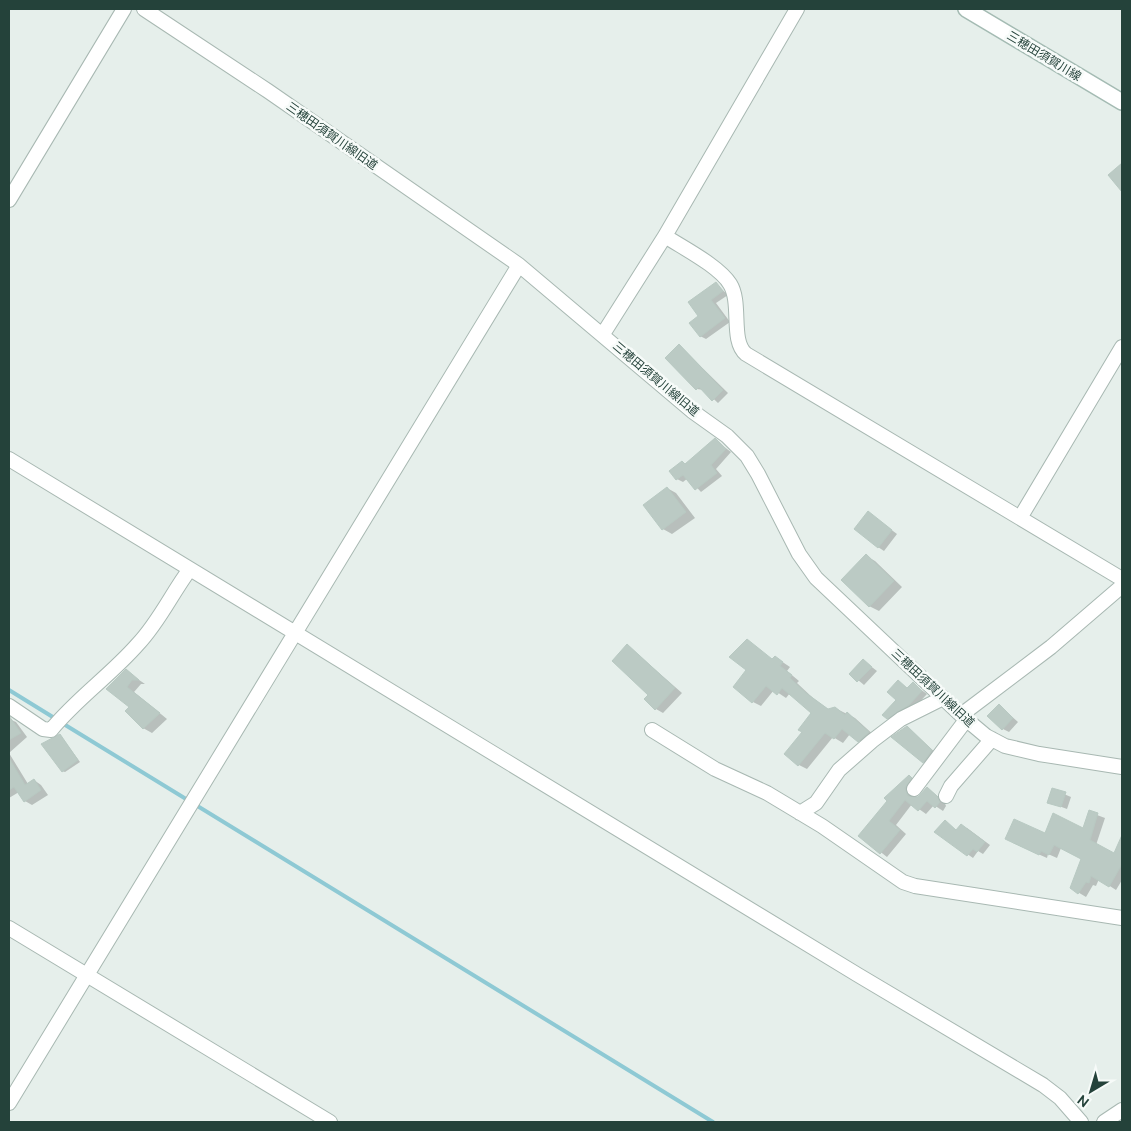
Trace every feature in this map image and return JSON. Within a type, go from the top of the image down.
[{"type":"main road","name":"三穂田須賀川線","points":[[966,9],[1122,102]]},
{"type":"street","points":[[9,200],[124,9]]},
{"type":"street","name":"三穂田須賀川線旧道","points":[[144,9],[519,265],[604,334],[692,410],[727,436],[747,456],[808,568],[943,698],[992,739],[1019,750],[1122,767]]},
{"type":"street","points":[[604,334],[665,236],[797,9]]},
{"type":"street","points":[[665,236],[715,269],[730,284],[738,316],[739,347],[746,354],[1122,579]]},
{"type":"street","points":[[9,1103],[519,265]]},
{"type":"street","points":[[1020,518],[1122,347]]},
{"type":"street","points":[[9,459],[858,975],[1043,1085],[1060,1098],[1081,1122]]},
{"type":"street","points":[[9,706],[43,730],[51,730],[87,692],[138,645],[164,610],[190,569]]},
{"type":"street","points":[[914,789],[964,717],[1051,647],[1122,586]]},
{"type":"street","points":[[800,813],[816,803],[839,770],[872,741],[901,719],[917,713],[943,698]]},
{"type":"street","points":[[652,730],[714,769],[767,793],[903,882],[915,886],[1122,918]]},
{"type":"street","points":[[946,796],[951,786],[992,739]]},
{"type":"street","points":[[9,928],[330,1122]]},
{"type":"street","points":[[1104,1122],[1122,1110]]},
{"type":"building","points":[[1122,163],[1122,192],[1108,175]]},
{"type":"building","points":[[716,282],[723,291],[711,300],[725,318],[700,337],[689,323],[698,316],[688,302]]},
{"type":"building","points":[[679,344],[723,390],[712,401],[699,387],[696,390],[665,358]]},
{"type":"building","points":[[715,438],[726,449],[711,465],[717,473],[695,490],[683,475],[676,480],[669,471],[682,461],[685,464]]},
{"type":"building","points":[[667,487],[686,512],[662,530],[643,505]]},
{"type":"building","points":[[868,511],[892,530],[878,548],[854,529]]},
{"type":"building","points":[[866,554],[894,581],[869,607],[841,580]]},
{"type":"building","points":[[747,639],[772,659],[775,656],[783,662],[780,666],[792,675],[790,678],[806,693],[828,709],[835,707],[845,715],[847,712],[869,732],[858,742],[842,729],[834,739],[825,733],[798,766],[784,754],[802,732],[798,730],[811,713],[782,688],[777,695],[766,686],[752,703],[733,687],[746,670],[729,657]]},
{"type":"building","points":[[627,644],[675,688],[655,710],[644,699],[648,695],[612,661]]},
{"type":"building","points":[[863,659],[872,667],[857,682],[849,674]]},
{"type":"building","points":[[126,669],[139,680],[132,680],[127,687],[160,713],[143,729],[125,711],[129,707],[106,689]]},
{"type":"building","points":[[898,680],[907,688],[913,682],[922,691],[909,705],[887,719],[882,715],[896,700],[887,692]]},
{"type":"building","points":[[999,704],[1013,718],[1002,730],[987,716]]},
{"type":"building","points":[[9,716],[21,733],[9,740]]},
{"type":"building","points":[[907,726],[932,750],[923,763],[891,737]]},
{"type":"building","points":[[60,734],[78,760],[62,772],[41,744]]},
{"type":"building","points":[[9,758],[25,785],[34,779],[41,790],[24,802],[14,787],[9,790]]},
{"type":"building","points":[[909,775],[912,778],[905,788],[908,796],[918,797],[927,787],[937,796],[940,802],[935,808],[927,801],[918,811],[905,800],[889,821],[900,830],[880,854],[858,836],[887,801],[884,798]]},
{"type":"building","points":[[1052,788],[1066,792],[1061,807],[1047,803]]},
{"type":"building","points":[[1089,810],[1098,813],[1090,840],[1114,853],[1122,835],[1122,864],[1109,887],[1091,876],[1089,883],[1086,882],[1078,894],[1070,888],[1081,859],[1054,845],[1049,855],[1041,851],[1039,855],[1005,839],[1014,819],[1045,833],[1053,813],[1083,828]]},
{"type":"building","points":[[945,820],[956,830],[961,824],[985,842],[977,852],[973,849],[967,856],[934,832]]},
{"type":"waterway","points":[[9,690],[56,719]]},
{"type":"waterway","points":[[62,723],[713,1122]]}]
